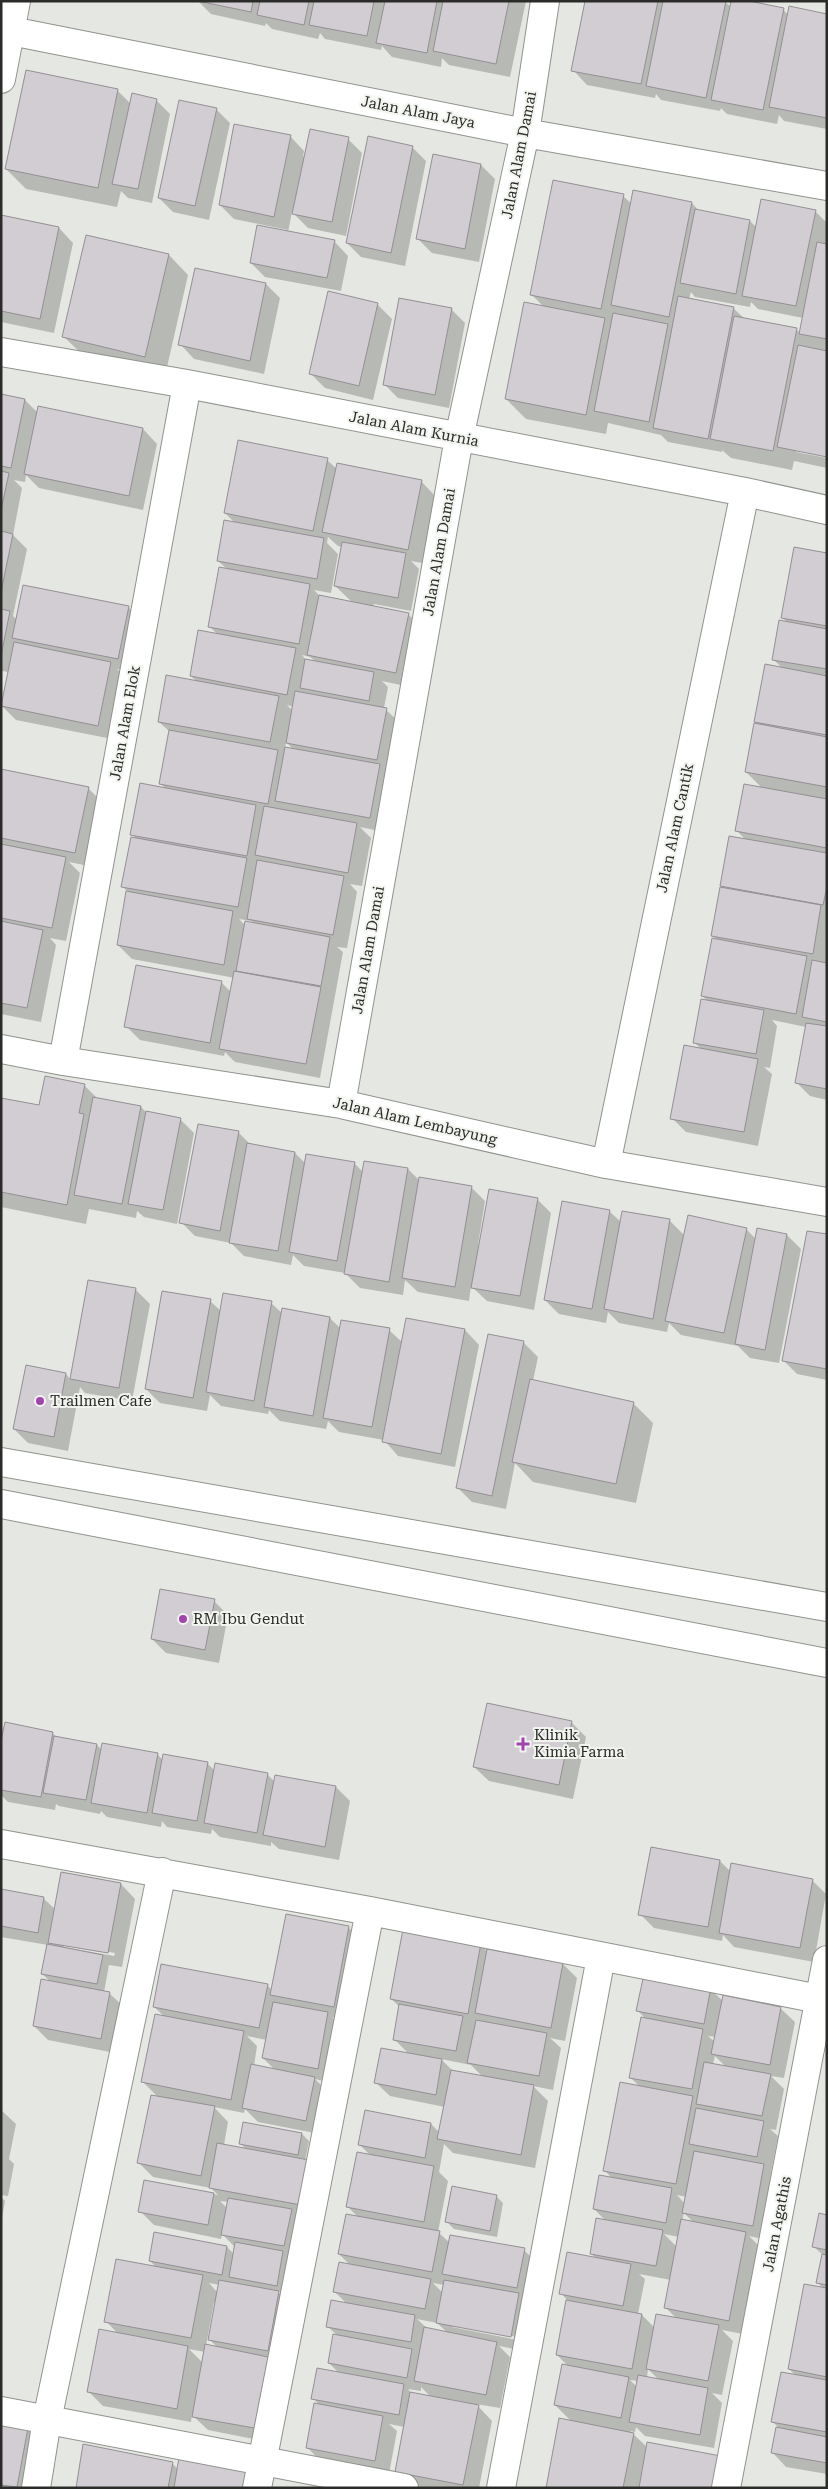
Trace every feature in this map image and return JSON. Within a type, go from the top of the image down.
[{"type":"street","points":[[1,79],[16,1]]},
{"type":"street","name":"Jalan Alam Damai","points":[[341,1104],[459,438],[525,133],[546,1]]},
{"type":"street","name":"Jalan Alam Jaya","points":[[11,30],[525,133],[827,186]]},
{"type":"street","name":"Jalan Alam Kurnia","points":[[1,352],[187,384],[745,492],[827,510]]},
{"type":"street","name":"Jalan Alam Elok","points":[[63,1061],[187,384]]},
{"type":"street","name":"Jalan Alam Cantik","points":[[606,1164],[745,492]]},
{"type":"street","name":"Jalan Alam Lembayung","points":[[1,1049],[63,1061],[341,1104],[606,1164],[827,1202]]},
{"type":"street","points":[[1,1462],[827,1607]]},
{"type":"street","points":[[1,1504],[827,1662]]},
{"type":"street","points":[[1,1844],[370,1911],[819,1999]]},
{"type":"street","points":[[36,2488],[47,2420],[162,1872]]},
{"type":"street","points":[[257,2488],[370,1911]]},
{"type":"street","points":[[501,2488],[601,1957]]},
{"type":"street","name":"Jalan Agathis","points":[[726,2488],[827,1960]]},
{"type":"street","points":[[1,2411],[404,2488]]},
{"type":"building","points":[[198,1],[253,1],[251,12]]},
{"type":"building","points":[[260,1],[309,1],[304,25],[257,15]]},
{"type":"building","points":[[314,1],[374,1],[367,36],[309,25]]},
{"type":"building","points":[[385,1],[437,1],[427,53],[376,43]]},
{"type":"building","points":[[443,1],[509,1],[496,64],[433,51]]},
{"type":"building","points":[[585,1],[658,1],[641,84],[571,71]]},
{"type":"building","points":[[663,1],[726,1],[706,98],[646,86]]},
{"type":"building","points":[[731,1],[749,1],[784,8],[763,110],[711,100]]},
{"type":"building","points":[[789,6],[827,14],[827,118],[769,107]]},
{"type":"building","points":[[26,70],[118,89],[98,188],[5,169]]},
{"type":"building","points":[[132,93],[157,99],[138,189],[112,184]]},
{"type":"building","points":[[179,100],[217,108],[195,206],[158,198]]},
{"type":"building","points":[[234,124],[291,135],[274,217],[219,205]]},
{"type":"building","points":[[310,129],[349,137],[332,222],[292,214]]},
{"type":"building","points":[[368,136],[413,146],[391,253],[346,243]]},
{"type":"building","points":[[433,154],[481,164],[465,249],[416,239]]},
{"type":"building","points":[[553,180],[624,194],[601,309],[530,295]]},
{"type":"building","points":[[633,190],[692,202],[669,317],[611,305]]},
{"type":"building","points":[[761,199],[816,210],[796,306],[742,296]]},
{"type":"building","points":[[695,209],[750,220],[736,294],[680,283]]},
{"type":"building","points":[[1,215],[59,227],[40,319],[1,311]]},
{"type":"building","points":[[257,225],[335,240],[327,278],[250,263]]},
{"type":"building","points":[[86,235],[169,254],[145,357],[62,337]]},
{"type":"building","points":[[817,242],[827,244],[827,339],[799,334]]},
{"type":"building","points":[[195,268],[266,283],[250,361],[178,345]]},
{"type":"building","points":[[328,291],[378,303],[359,386],[309,374]]},
{"type":"building","points":[[678,296],[734,307],[708,439],[653,428]]},
{"type":"building","points":[[399,298],[452,308],[435,395],[383,385]]},
{"type":"building","points":[[524,302],[605,318],[586,415],[505,399]]},
{"type":"building","points":[[613,313],[668,324],[649,422],[594,411]]},
{"type":"building","points":[[734,316],[797,328],[773,451],[710,439]]},
{"type":"building","points":[[798,345],[827,351],[827,457],[777,447]]},
{"type":"building","points":[[1,394],[25,399],[11,468],[1,466]]},
{"type":"building","points":[[38,406],[143,428],[129,496],[24,474]]},
{"type":"building","points":[[238,440],[328,458],[313,531],[224,513]]},
{"type":"building","points":[[337,463],[422,480],[408,550],[322,532]]},
{"type":"building","points":[[1,471],[9,473],[1,510]]},
{"type":"building","points":[[224,520],[324,538],[317,579],[217,561]]},
{"type":"building","points":[[1,531],[13,534],[1,592]]},
{"type":"building","points":[[342,542],[406,553],[398,598],[334,586]]},
{"type":"building","points":[[794,547],[827,553],[827,626],[781,618]]},
{"type":"building","points":[[219,567],[310,584],[299,644],[208,627]]},
{"type":"building","points":[[23,585],[129,606],[118,659],[12,638]]},
{"type":"building","points":[[319,595],[409,613],[396,673],[307,655]]},
{"type":"building","points":[[1,609],[10,611],[1,656]]},
{"type":"building","points":[[779,620],[827,629],[827,669],[772,660]]},
{"type":"building","points":[[198,630],[296,648],[287,695],[190,676]]},
{"type":"building","points":[[14,642],[111,662],[98,726],[1,706]]},
{"type":"building","points":[[305,659],[374,672],[369,701],[300,688]]},
{"type":"building","points":[[765,664],[827,676],[827,735],[754,722]]},
{"type":"building","points":[[166,675],[279,696],[270,742],[158,722]]},
{"type":"building","points":[[295,691],[387,708],[377,760],[286,743]]},
{"type":"building","points":[[754,723],[827,737],[827,787],[745,772]]},
{"type":"building","points":[[169,730],[278,750],[268,804],[159,784]]},
{"type":"building","points":[[285,747],[380,764],[370,818],[275,801]]},
{"type":"building","points":[[1,769],[89,787],[75,853],[1,838]]},
{"type":"building","points":[[140,783],[256,805],[247,856],[130,835]]},
{"type":"building","points":[[744,784],[827,799],[827,848],[735,831]]},
{"type":"building","points":[[264,806],[357,823],[348,873],[255,855]]},
{"type":"building","points":[[729,836],[827,853],[827,887],[823,905],[720,886]]},
{"type":"building","points":[[131,837],[247,858],[238,907],[121,887]]},
{"type":"building","points":[[1,844],[66,857],[52,928],[1,918]]},
{"type":"building","points":[[257,860],[344,876],[333,935],[247,919]]},
{"type":"building","points":[[720,887],[821,905],[813,954],[711,936]]},
{"type":"building","points":[[126,891],[233,911],[224,965],[117,945]]},
{"type":"building","points":[[1,921],[43,930],[27,1008],[1,1003]]},
{"type":"building","points":[[245,921],[330,937],[321,986],[236,971]]},
{"type":"building","points":[[712,938],[807,956],[796,1014],[701,996]]},
{"type":"building","points":[[812,960],[827,963],[827,1022],[802,1017]]},
{"type":"building","points":[[136,965],[222,981],[210,1043],[124,1027]]},
{"type":"building","points":[[234,971],[321,987],[306,1064],[219,1049]]},
{"type":"building","points":[[701,999],[764,1010],[756,1054],[693,1043]]},
{"type":"building","points":[[806,1023],[827,1026],[827,1089],[795,1083]]},
{"type":"building","points":[[684,1045],[758,1059],[744,1132],[670,1119]]},
{"type":"building","points":[[45,1076],[85,1084],[79,1113],[84,1114],[67,1205],[1,1192],[1,1098],[39,1105]]},
{"type":"building","points":[[93,1097],[141,1106],[122,1204],[74,1195]]},
{"type":"building","points":[[146,1111],[181,1118],[163,1210],[128,1204]]},
{"type":"building","points":[[198,1124],[239,1131],[220,1231],[179,1223]]},
{"type":"building","points":[[247,1143],[295,1152],[278,1251],[229,1243]]},
{"type":"building","points":[[306,1154],[355,1162],[337,1261],[289,1252]]},
{"type":"building","points":[[364,1161],[408,1168],[389,1282],[344,1274]]},
{"type":"building","points":[[419,1177],[472,1186],[455,1287],[402,1278]]},
{"type":"building","points":[[489,1189],[538,1198],[520,1296],[471,1288]]},
{"type":"building","points":[[562,1201],[610,1210],[592,1309],[544,1300]]},
{"type":"building","points":[[622,1211],[670,1219],[653,1319],[604,1309]]},
{"type":"building","points":[[688,1215],[747,1228],[724,1333],[665,1321]]},
{"type":"building","points":[[757,1228],[787,1234],[765,1350],[735,1344]]},
{"type":"building","points":[[807,1231],[827,1234],[827,1369],[782,1361]]},
{"type":"building","points":[[88,1280],[136,1288],[119,1388],[70,1379]]},
{"type":"building","points":[[162,1291],[211,1299],[193,1398],[145,1389]]},
{"type":"building","points":[[223,1293],[272,1301],[254,1401],[206,1392]]},
{"type":"building","points":[[282,1308],[330,1317],[313,1416],[264,1407]]},
{"type":"building","points":[[406,1318],[465,1329],[441,1454],[382,1442]]},
{"type":"building","points":[[341,1320],[390,1328],[372,1427],[323,1418]]},
{"type":"building","points":[[488,1334],[524,1341],[492,1496],[456,1488]]},
{"type":"building","name":"Trailmen Cafe","points":[[26,1365],[66,1373],[54,1437],[13,1429]]},
{"type":"building","points":[[530,1379],[634,1402],[616,1484],[512,1462]]},
{"type":"building","name":"RM Ibu Gendut","points":[[160,1589],[215,1599],[205,1650],[151,1639]]},
{"type":"building","name":"Klinik Kimia Farma","points":[[487,1703],[572,1721],[559,1785],[473,1767]]},
{"type":"building","points":[[5,1722],[53,1732],[41,1797],[1,1790],[1,1741]]},
{"type":"building","points":[[54,1736],[97,1744],[86,1800],[43,1793]]},
{"type":"building","points":[[102,1743],[158,1753],[147,1813],[91,1803]]},
{"type":"building","points":[[163,1754],[208,1762],[197,1821],[152,1813]]},
{"type":"building","points":[[215,1763],[268,1773],[257,1833],[204,1823]]},
{"type":"building","points":[[275,1775],[336,1786],[325,1847],[263,1835]]},
{"type":"building","points":[[651,1847],[720,1860],[708,1927],[638,1915]]},
{"type":"building","points":[[731,1863],[813,1879],[800,1948],[719,1933]]},
{"type":"building","points":[[61,1872],[121,1883],[108,1953],[48,1943]]},
{"type":"building","points":[[1,1889],[44,1897],[38,1933],[1,1926]]},
{"type":"building","points":[[286,1914],[349,1926],[334,2007],[270,1995]]},
{"type":"building","points":[[403,1929],[481,1943],[468,2014],[390,1999]]},
{"type":"building","points":[[47,1944],[103,1955],[97,1984],[41,1974]]},
{"type":"building","points":[[487,1949],[563,1963],[551,2028],[475,2013]]},
{"type":"building","points":[[161,1964],[268,1984],[259,2028],[153,2007]]},
{"type":"building","points":[[644,1974],[711,1987],[704,2024],[636,2011]]},
{"type":"building","points":[[41,1979],[110,1992],[101,2039],[33,2026]]},
{"type":"building","points":[[723,1995],[781,2007],[770,2065],[711,2054]]},
{"type":"building","points":[[273,2002],[328,2012],[318,2069],[262,2058]]},
{"type":"building","points":[[399,2004],[463,2016],[456,2051],[393,2040]]},
{"type":"building","points":[[155,2014],[244,2031],[231,2100],[141,2082]]},
{"type":"building","points":[[641,2017],[703,2029],[692,2089],[629,2078]]},
{"type":"building","points":[[476,2020],[547,2033],[539,2076],[467,2063]]},
{"type":"building","points":[[381,2048],[442,2059],[436,2095],[374,2083]]},
{"type":"building","points":[[704,2062],[771,2074],[762,2116],[696,2104]]},
{"type":"building","points":[[251,2064],[315,2077],[306,2121],[242,2108]]},
{"type":"building","points":[[451,2070],[534,2085],[521,2155],[437,2139]]},
{"type":"building","points":[[620,2082],[693,2096],[676,2184],[603,2171]]},
{"type":"building","points":[[151,2095],[215,2106],[201,2176],[137,2163]]},
{"type":"building","points":[[696,2108],[764,2121],[757,2157],[689,2144]]},
{"type":"building","points":[[365,2110],[431,2123],[425,2158],[358,2145]]},
{"type":"building","points":[[243,2122],[302,2133],[298,2155],[239,2144]]},
{"type":"building","points":[[217,2143],[309,2160],[301,2205],[209,2188]]},
{"type":"building","points":[[694,2151],[764,2164],[753,2226],[682,2213]]},
{"type":"building","points":[[357,2152],[434,2166],[424,2222],[346,2207]]},
{"type":"building","points":[[599,2175],[672,2188],[666,2223],[593,2209]]},
{"type":"building","points":[[144,2180],[214,2193],[208,2225],[138,2212]]},
{"type":"building","points":[[452,2186],[497,2195],[490,2231],[445,2222]]},
{"type":"building","points":[[228,2198],[292,2209],[284,2246],[221,2235]]},
{"type":"building","points":[[819,2213],[827,2215],[827,2250],[812,2247]]},
{"type":"building","points":[[346,2214],[440,2231],[432,2272],[338,2254]]},
{"type":"building","points":[[596,2218],[663,2230],[656,2266],[590,2254]]},
{"type":"building","points":[[681,2219],[746,2232],[729,2321],[664,2308]]},
{"type":"building","points":[[154,2232],[227,2246],[222,2275],[149,2261]]},
{"type":"building","points":[[450,2235],[525,2248],[517,2288],[442,2274]]},
{"type":"building","points":[[235,2242],[283,2251],[277,2286],[229,2277]]},
{"type":"building","points":[[567,2252],[631,2264],[623,2306],[559,2294]]},
{"type":"building","points":[[822,2254],[827,2255],[827,2285],[816,2283]]},
{"type":"building","points":[[116,2259],[203,2275],[191,2338],[104,2322]]},
{"type":"building","points":[[339,2262],[431,2279],[425,2309],[333,2292]]},
{"type":"building","points":[[219,2280],[279,2291],[268,2351],[208,2340]]},
{"type":"building","points":[[444,2280],[519,2293],[511,2337],[436,2323]]},
{"type":"building","points":[[804,2284],[827,2288],[827,2377],[788,2369]]},
{"type":"building","points":[[331,2300],[415,2315],[411,2342],[326,2327]]},
{"type":"building","points":[[566,2300],[642,2314],[632,2369],[556,2355]]},
{"type":"building","points":[[656,2314],[719,2325],[708,2381],[646,2369]]},
{"type":"building","points":[[424,2327],[497,2342],[486,2395],[414,2381]]},
{"type":"building","points":[[99,2329],[188,2346],[177,2409],[87,2392]]},
{"type":"building","points":[[333,2334],[412,2349],[407,2378],[328,2363]]},
{"type":"building","points":[[205,2344],[273,2358],[260,2429],[192,2417]]},
{"type":"building","points":[[562,2364],[629,2377],[621,2418],[554,2405]]},
{"type":"building","points":[[317,2368],[404,2384],[399,2415],[311,2399]]},
{"type":"building","points":[[781,2372],[827,2380],[827,2432],[771,2422]]},
{"type":"building","points":[[638,2375],[708,2388],[700,2435],[629,2422]]},
{"type":"building","points":[[410,2392],[479,2405],[463,2485],[395,2472]]},
{"type":"building","points":[[314,2403],[383,2416],[375,2461],[306,2448]]},
{"type":"building","points":[[559,2418],[634,2433],[623,2488],[546,2488]]},
{"type":"building","points":[[1,2423],[28,2428],[17,2487],[1,2485]]},
{"type":"building","points":[[776,2427],[827,2437],[827,2463],[771,2453]]},
{"type":"building","points":[[647,2442],[726,2457],[720,2488],[639,2488]]},
{"type":"building","points":[[83,2444],[173,2462],[168,2488],[76,2488]]},
{"type":"building","points":[[179,2457],[251,2470],[247,2488],[174,2488]]},
{"type":"place","name":"Trailmen Cafe","points":[[40,1401]]},
{"type":"place","name":"RM Ibu Gendut","points":[[183,1619]]},
{"type":"place","name":"Klinik Kimia Farma","points":[[523,1744]]}]
